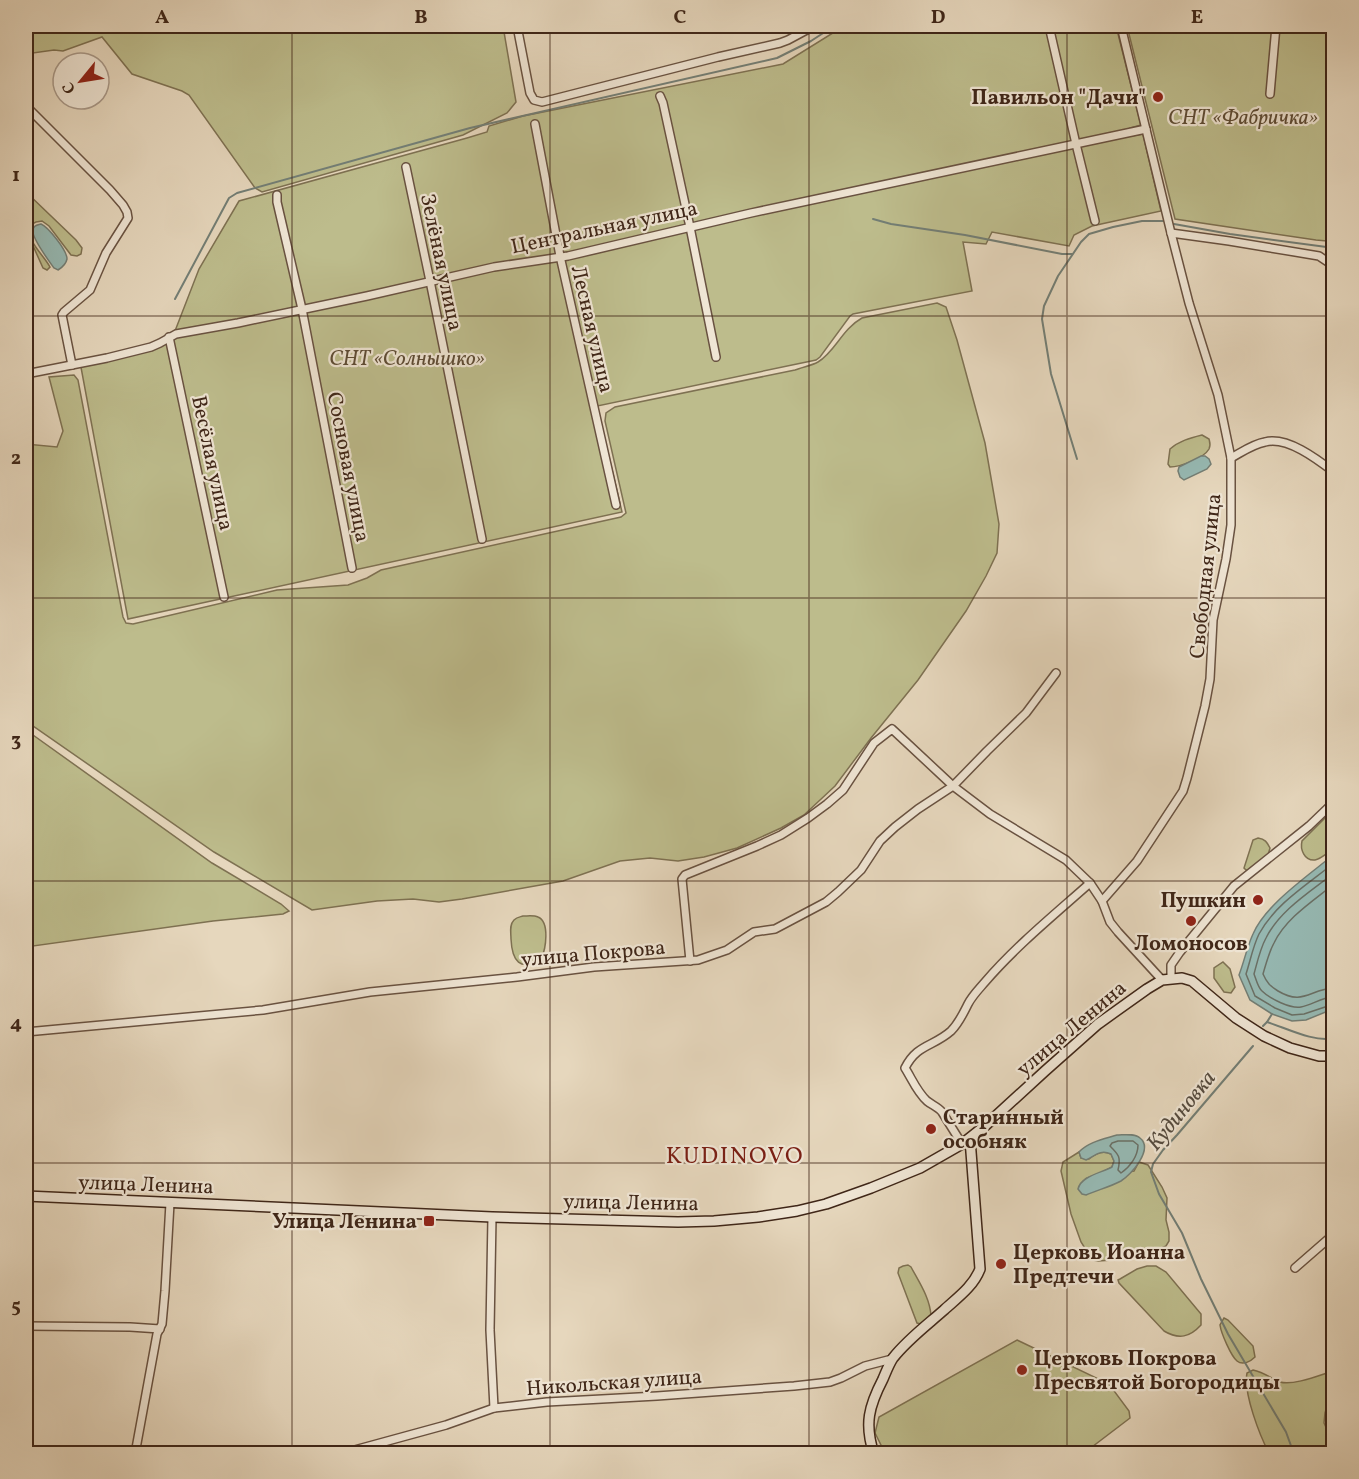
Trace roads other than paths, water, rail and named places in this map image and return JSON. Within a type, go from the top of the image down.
[{"type":"main road","points":[[1166,979],[1182,978],[1192,981],[1236,1018],[1264,1036],[1290,1048],[1319,1056],[1334,1056]]},
{"type":"main road","name":"улица Ленина","points":[[26,1196],[492,1217],[714,1221],[797,1211],[826,1204],[920,1168],[966,1141],[1098,1024],[1129,1001],[1166,979]]},
{"type":"main road","points":[[874,1454],[869,1435],[868,1415],[875,1394],[892,1359],[967,1289],[976,1279],[980,1269],[966,1141]]},
{"type":"street","points":[[517,26],[530,93],[534,100],[542,102],[780,43],[814,26]]},
{"type":"street","points":[[1049,26],[1095,221]]},
{"type":"street","name":"Свободная улица","points":[[1101,901],[1137,861],[1183,791],[1188,778],[1210,679],[1213,620],[1231,525],[1231,458],[1218,395],[1189,303],[1120,26]]},
{"type":"street","points":[[1270,94],[1276,26]]},
{"type":"street","points":[[660,96],[690,227],[716,357]]},
{"type":"street","points":[[26,106],[110,190],[127,212],[128,218],[106,253],[90,290],[62,315],[72,365]]},
{"type":"street","name":"Лесная улица","points":[[535,124],[560,256],[616,505]]},
{"type":"street","name":"Центральная улица","points":[[26,374],[150,347],[176,334],[367,296],[494,267],[568,256],[690,227],[1146,129]]},
{"type":"street","name":"Зелёная улица","points":[[406,167],[482,539]]},
{"type":"street","name":"Сосновая улица","points":[[277,195],[302,309],[352,568]]},
{"type":"street","points":[[1171,233],[1319,256],[1334,266]]},
{"type":"street","name":"Весёлая улица","points":[[169,337],[224,597]]},
{"type":"street","points":[[1231,458],[1263,442],[1273,440],[1302,450],[1334,472]]},
{"type":"street","name":"улица Покрова","points":[[26,1032],[263,1010],[370,992],[594,967],[690,961],[727,950],[754,932],[775,929],[826,902],[838,892],[861,870],[880,841],[918,809],[953,786],[1026,713],[1056,674]]},
{"type":"street","points":[[690,961],[682,879],[685,875],[781,835],[808,818],[843,790],[874,743],[892,729],[953,786],[990,814],[1066,861],[1090,883],[1110,922],[1118,932],[1166,979],[1171,965],[1180,952],[1234,886],[1309,826],[1334,802]]},
{"type":"street","points":[[966,1141],[939,1108],[920,1094],[905,1068],[909,1059],[927,1044],[949,1033],[964,1013],[968,1002],[986,981],[1022,944],[1090,883]]},
{"type":"street","points":[[135,1454],[157,1334],[162,1324],[170,1203]]},
{"type":"street","points":[[492,1217],[490,1330],[494,1408]]},
{"type":"street","points":[[1295,1268],[1334,1234]]},
{"type":"street","points":[[26,1326],[160,1329]]},
{"type":"street","name":"Никольская улица","points":[[339,1454],[446,1425],[494,1408],[547,1402],[830,1382],[865,1366],[892,1359]]},
{"type":"street","points":[[26,1450],[57,1454]]},
{"type":"water","points":[[41,224],[57,239],[66,255],[66,262],[58,270],[54,268],[34,237],[34,228]]},
{"type":"water","points":[[1201,456],[1209,459],[1211,464],[1207,469],[1184,480],[1180,477],[1179,467]]},
{"type":"water","points":[[1333,855],[1333,1009],[1306,1020],[1292,1021],[1272,1014],[1250,1000],[1239,975],[1253,934],[1267,912]]},
{"type":"water","points":[[1117,1135],[1132,1135],[1140,1138],[1144,1143],[1144,1149],[1140,1161],[1121,1181],[1086,1195],[1082,1194],[1078,1189],[1083,1181],[1112,1167],[1114,1161],[1111,1154],[1104,1152],[1086,1160],[1081,1158],[1079,1152],[1092,1143]]},
{"type":"waterway","points":[[175,299],[229,198],[237,193],[470,128],[777,58],[811,41],[834,26]]},
{"type":"waterway","points":[[873,219],[891,224],[1072,254]]},
{"type":"waterway","points":[[1077,459],[1051,374],[1042,319],[1044,306],[1058,276],[1089,234],[1142,221],[1163,221]]},
{"type":"waterway","points":[[1174,224],[1334,248]]},
{"type":"waterway","points":[[1267,1022],[1272,1014]]},
{"type":"waterway","name":"Кудиновка","points":[[1263,1026],[1267,1022],[1309,1037],[1334,1038]]},
{"type":"waterway","name":"Кудиновка","points":[[1253,1046],[1163,1150],[1153,1164],[1151,1172],[1159,1194],[1182,1233],[1228,1334],[1286,1432],[1294,1454]]},
{"type":"place","name":"Павильон \"Дачи\"","points":[[1158,97]]},
{"type":"place","name":"Пушкин","points":[[1258,900]]},
{"type":"place","name":"Ломоносов","points":[[1191,921]]},
{"type":"place","name":"Старинный особняк","points":[[931,1129]]},
{"type":"place","name":"Улица Ленина","points":[[429,1221]]},
{"type":"place","name":"Церковь Иоанна Предтечи","points":[[1001,1264]]},
{"type":"place","name":"Церковь Покрова Пресвятой Богородицы","points":[[1022,1370]]},
{"type":"district","name":"KUDINOVO","points":[[735,1155]]},
{"type":"park label","name":"СНТ «Фабричка»","points":[[1243,117]]},
{"type":"park label","name":"СНТ «Солнышко»","points":[[407,358]]}]
